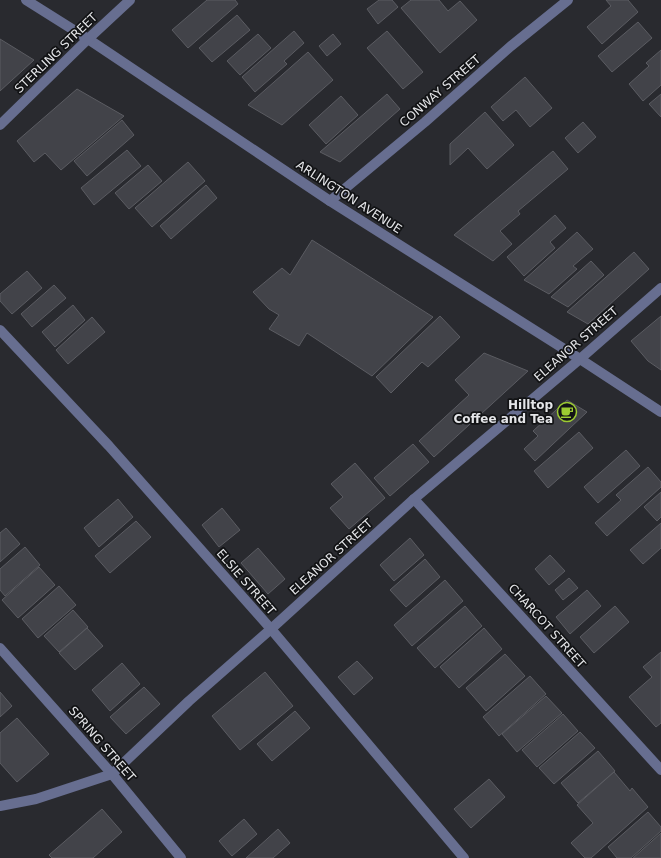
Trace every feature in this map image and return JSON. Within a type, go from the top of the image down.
[{"type":"street","name":"ARLINGTON AVENUE","points":[[26,0],[88,39],[330,201],[661,412]]},
{"type":"street","name":"STERLING STREET","points":[[0,125],[130,0]]},
{"type":"street","name":"CONWAY STREET","points":[[330,201],[425,122],[511,46],[568,0]]},
{"type":"street","name":"ELEANOR STREET","points":[[0,806],[36,799],[112,774],[189,701],[271,630],[414,499],[580,359],[661,288]]},
{"type":"street","name":"ELSIE STREET","points":[[0,330],[109,446],[271,630],[464,858]]},
{"type":"street","name":"CHARCOT STREET","points":[[414,499],[661,770]]},
{"type":"street","name":"SPRING STREET","points":[[0,648],[112,774],[181,858]]},
{"type":"building","points":[[207,0],[235,0],[238,4],[188,48],[172,30]]},
{"type":"building","points":[[379,0],[392,0],[398,7],[378,24],[367,9]]},
{"type":"building","points":[[411,0],[439,0],[448,11],[460,1],[477,20],[440,53],[401,8]]},
{"type":"building","points":[[606,0],[628,0],[638,12],[602,44],[587,27],[611,6]]},
{"type":"building","points":[[237,15],[250,30],[212,62],[199,48]]},
{"type":"building","points":[[638,22],[652,38],[612,72],[598,56]]},
{"type":"building","points":[[294,31],[304,43],[284,61],[287,64],[255,92],[242,77]]},
{"type":"building","points":[[387,31],[423,72],[403,89],[367,48]]},
{"type":"building","points":[[258,34],[271,48],[240,75],[227,61]]},
{"type":"building","points":[[333,34],[341,44],[327,56],[319,46]]},
{"type":"building","points":[[0,39],[34,60],[0,91]]},
{"type":"building","points":[[661,50],[661,85],[643,101],[629,84],[649,66],[646,63]]},
{"type":"building","points":[[308,52],[333,80],[282,125],[248,105]]},
{"type":"building","points":[[525,77],[552,108],[530,127],[516,110],[503,121],[491,107]]},
{"type":"building","points":[[77,89],[124,116],[61,170],[45,153],[34,162],[17,141]]},
{"type":"building","points":[[387,94],[400,109],[340,162],[320,152]]},
{"type":"building","points":[[661,94],[661,117],[649,104]]},
{"type":"building","points":[[341,96],[358,115],[326,144],[309,125]]},
{"type":"building","points":[[485,112],[514,145],[487,169],[468,148],[450,165],[450,144]]},
{"type":"building","points":[[122,120],[134,135],[87,176],[74,161]]},
{"type":"building","points":[[583,122],[596,137],[578,153],[565,138]]},
{"type":"building","points":[[127,150],[141,166],[94,205],[81,188]]},
{"type":"building","points":[[553,151],[568,169],[518,211],[520,214],[500,231],[512,244],[493,261],[454,235]]},
{"type":"building","points":[[188,162],[205,181],[152,227],[135,208]]},
{"type":"building","points":[[148,165],[162,181],[129,209],[115,193]]},
{"type":"building","points":[[206,185],[217,198],[171,239],[160,226]]},
{"type":"building","points":[[555,215],[566,228],[550,242],[555,248],[524,276],[507,257]]},
{"type":"building","points":[[577,232],[593,249],[573,266],[577,269],[549,294],[524,280]]},
{"type":"building","points":[[312,240],[433,317],[372,376],[307,333],[299,346],[269,329],[279,315],[269,309],[253,292],[282,268],[290,275]]},
{"type":"building","points":[[634,252],[649,269],[588,324],[567,312]]},
{"type":"building","points":[[591,261],[604,275],[568,307],[551,297]]},
{"type":"building","points":[[27,271],[42,288],[12,314],[0,301],[0,294]]},
{"type":"building","points":[[54,285],[66,298],[32,327],[21,314]]},
{"type":"building","points":[[73,305],[85,320],[55,347],[42,332]]},
{"type":"building","points":[[440,316],[460,337],[428,367],[422,362],[391,393],[376,377]]},
{"type":"building","points":[[661,316],[661,370],[648,361],[631,341]]},
{"type":"building","points":[[92,317],[105,332],[68,364],[56,350]]},
{"type":"building","points":[[484,353],[528,371],[434,457],[419,441],[469,395],[455,380]]},
{"type":"building","points":[[567,400],[587,412],[535,461],[524,449],[538,436],[533,431]]},
{"type":"building","points":[[579,432],[593,448],[548,488],[534,471]]},
{"type":"building","points":[[413,444],[429,462],[390,496],[374,478]]},
{"type":"building","points":[[626,450],[640,466],[598,503],[584,487]]},
{"type":"building","points":[[355,463],[385,498],[349,529],[330,508],[343,497],[331,484]]},
{"type":"building","points":[[648,467],[661,482],[661,487],[607,536],[595,523],[621,500],[616,495]]},
{"type":"building","points":[[661,492],[661,517],[657,521],[644,507]]},
{"type":"building","points":[[118,499],[133,517],[99,547],[84,528]]},
{"type":"building","points":[[222,508],[240,530],[219,547],[202,525]]},
{"type":"building","points":[[136,521],[151,537],[110,573],[95,556]]},
{"type":"building","points":[[661,523],[661,548],[643,564],[630,550]]},
{"type":"building","points":[[6,528],[20,544],[0,562],[0,533]]},
{"type":"building","points":[[410,538],[424,555],[394,581],[380,565]]},
{"type":"building","points":[[25,547],[40,565],[5,596],[0,590],[0,569]]},
{"type":"building","points":[[258,548],[285,579],[268,594],[241,563]]},
{"type":"building","points":[[550,555],[565,571],[549,585],[535,569]]},
{"type":"building","points":[[425,559],[440,577],[406,607],[390,590]]},
{"type":"building","points":[[39,567],[55,585],[18,618],[2,600]]},
{"type":"building","points":[[569,578],[578,588],[563,600],[555,590]]},
{"type":"building","points":[[445,580],[463,601],[412,646],[394,625]]},
{"type":"building","points":[[59,586],[76,605],[38,638],[22,619]]},
{"type":"building","points":[[587,590],[601,606],[570,634],[556,617]]},
{"type":"building","points":[[465,606],[482,626],[435,668],[417,648]]},
{"type":"building","points":[[615,606],[629,622],[594,653],[580,637]]},
{"type":"building","points":[[73,610],[88,627],[59,652],[44,636]]},
{"type":"building","points":[[87,628],[103,646],[75,670],[59,653]]},
{"type":"building","points":[[484,628],[502,649],[459,688],[440,667]]},
{"type":"building","points":[[661,652],[661,723],[656,727],[629,697],[652,677],[643,667]]},
{"type":"building","points":[[505,654],[525,676],[486,711],[466,688]]},
{"type":"building","points":[[357,661],[373,678],[354,695],[338,677]]},
{"type":"building","points":[[122,663],[140,684],[110,711],[92,690]]},
{"type":"building","points":[[265,672],[293,706],[240,750],[212,716]]},
{"type":"building","points":[[530,676],[546,694],[499,736],[483,717]]},
{"type":"building","points":[[144,687],[160,704],[126,734],[110,717]]},
{"type":"building","points":[[0,692],[12,706],[0,717]]},
{"type":"building","points":[[546,696],[562,713],[517,752],[502,734]]},
{"type":"building","points":[[295,711],[310,728],[272,761],[257,744]]},
{"type":"building","points":[[563,714],[578,731],[537,767],[522,750]]},
{"type":"building","points":[[17,718],[49,754],[17,782],[0,763],[0,733]]},
{"type":"building","points":[[580,732],[595,748],[554,784],[539,768]]},
{"type":"building","points":[[598,751],[615,771],[578,803],[561,783]]},
{"type":"building","points":[[614,772],[630,791],[632,788],[648,807],[591,858],[585,858],[571,843],[593,823],[577,805]]},
{"type":"building","points":[[489,779],[505,797],[471,828],[454,809]]},
{"type":"building","points":[[102,809],[122,832],[93,858],[52,858],[49,855]]},
{"type":"building","points":[[648,812],[661,827],[661,831],[631,858],[617,858],[608,847]]},
{"type":"building","points":[[244,819],[257,834],[232,856],[219,841]]},
{"type":"building","points":[[278,829],[290,843],[273,858],[246,858]]},
{"type":"building","points":[[661,833],[661,858],[633,858]]},
{"type":"place","name":"Hilltop Coffee and Tea","points":[[567,412]]}]
